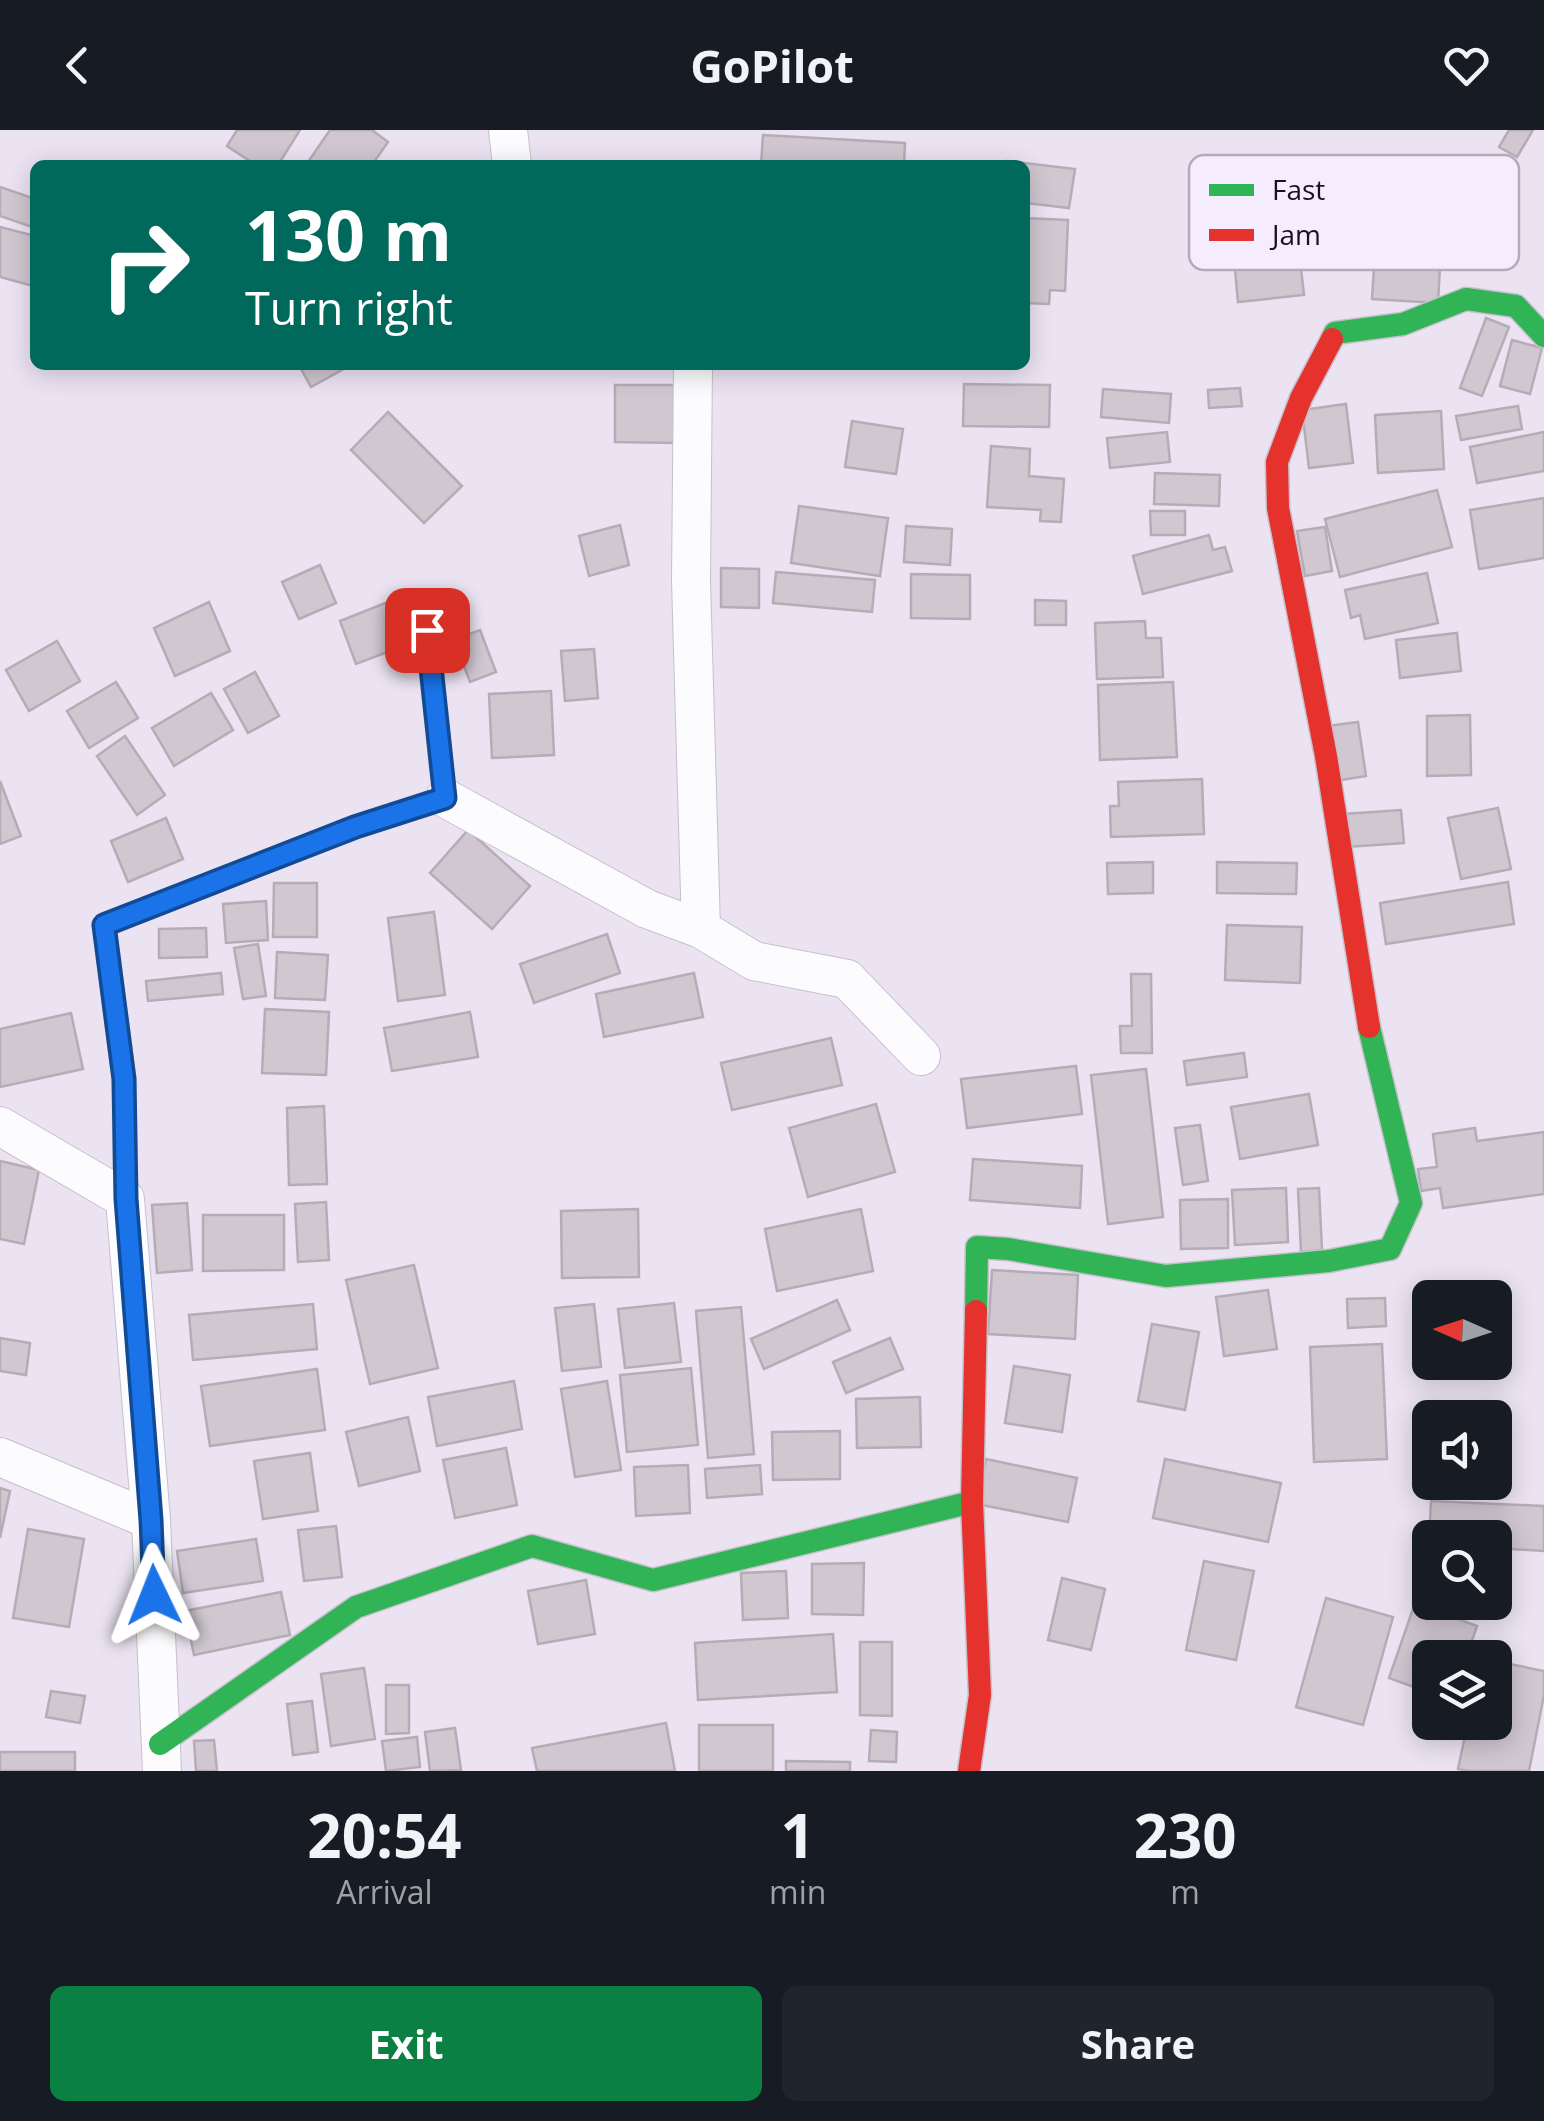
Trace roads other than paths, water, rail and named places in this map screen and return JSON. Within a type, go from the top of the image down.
[{"type":"street","points":[[508,130],[511,160]]},
{"type":"street","points":[[969,1771],[980,1695],[972,1502],[977,1247],[1008,1248],[1166,1276],[1329,1262],[1390,1249],[1411,1203],[1370,1034],[1326,756],[1278,508],[1278,462],[1301,398],[1335,333],[1402,324],[1466,299],[1516,306],[1544,336]]},
{"type":"street","points":[[692,370],[691,581],[701,929]]},
{"type":"street","points":[[427,630],[445,798]]},
{"type":"street","points":[[161,1758],[151,1520],[126,1199],[124,1079],[104,925],[355,827],[445,798],[647,910],[701,929],[754,961],[848,979],[921,1056]]},
{"type":"street","points":[[0,1126],[126,1199]]},
{"type":"street","points":[[0,1457],[151,1520]]},
{"type":"street","points":[[161,1758],[356,1607],[532,1546],[654,1580],[972,1502]]}]
